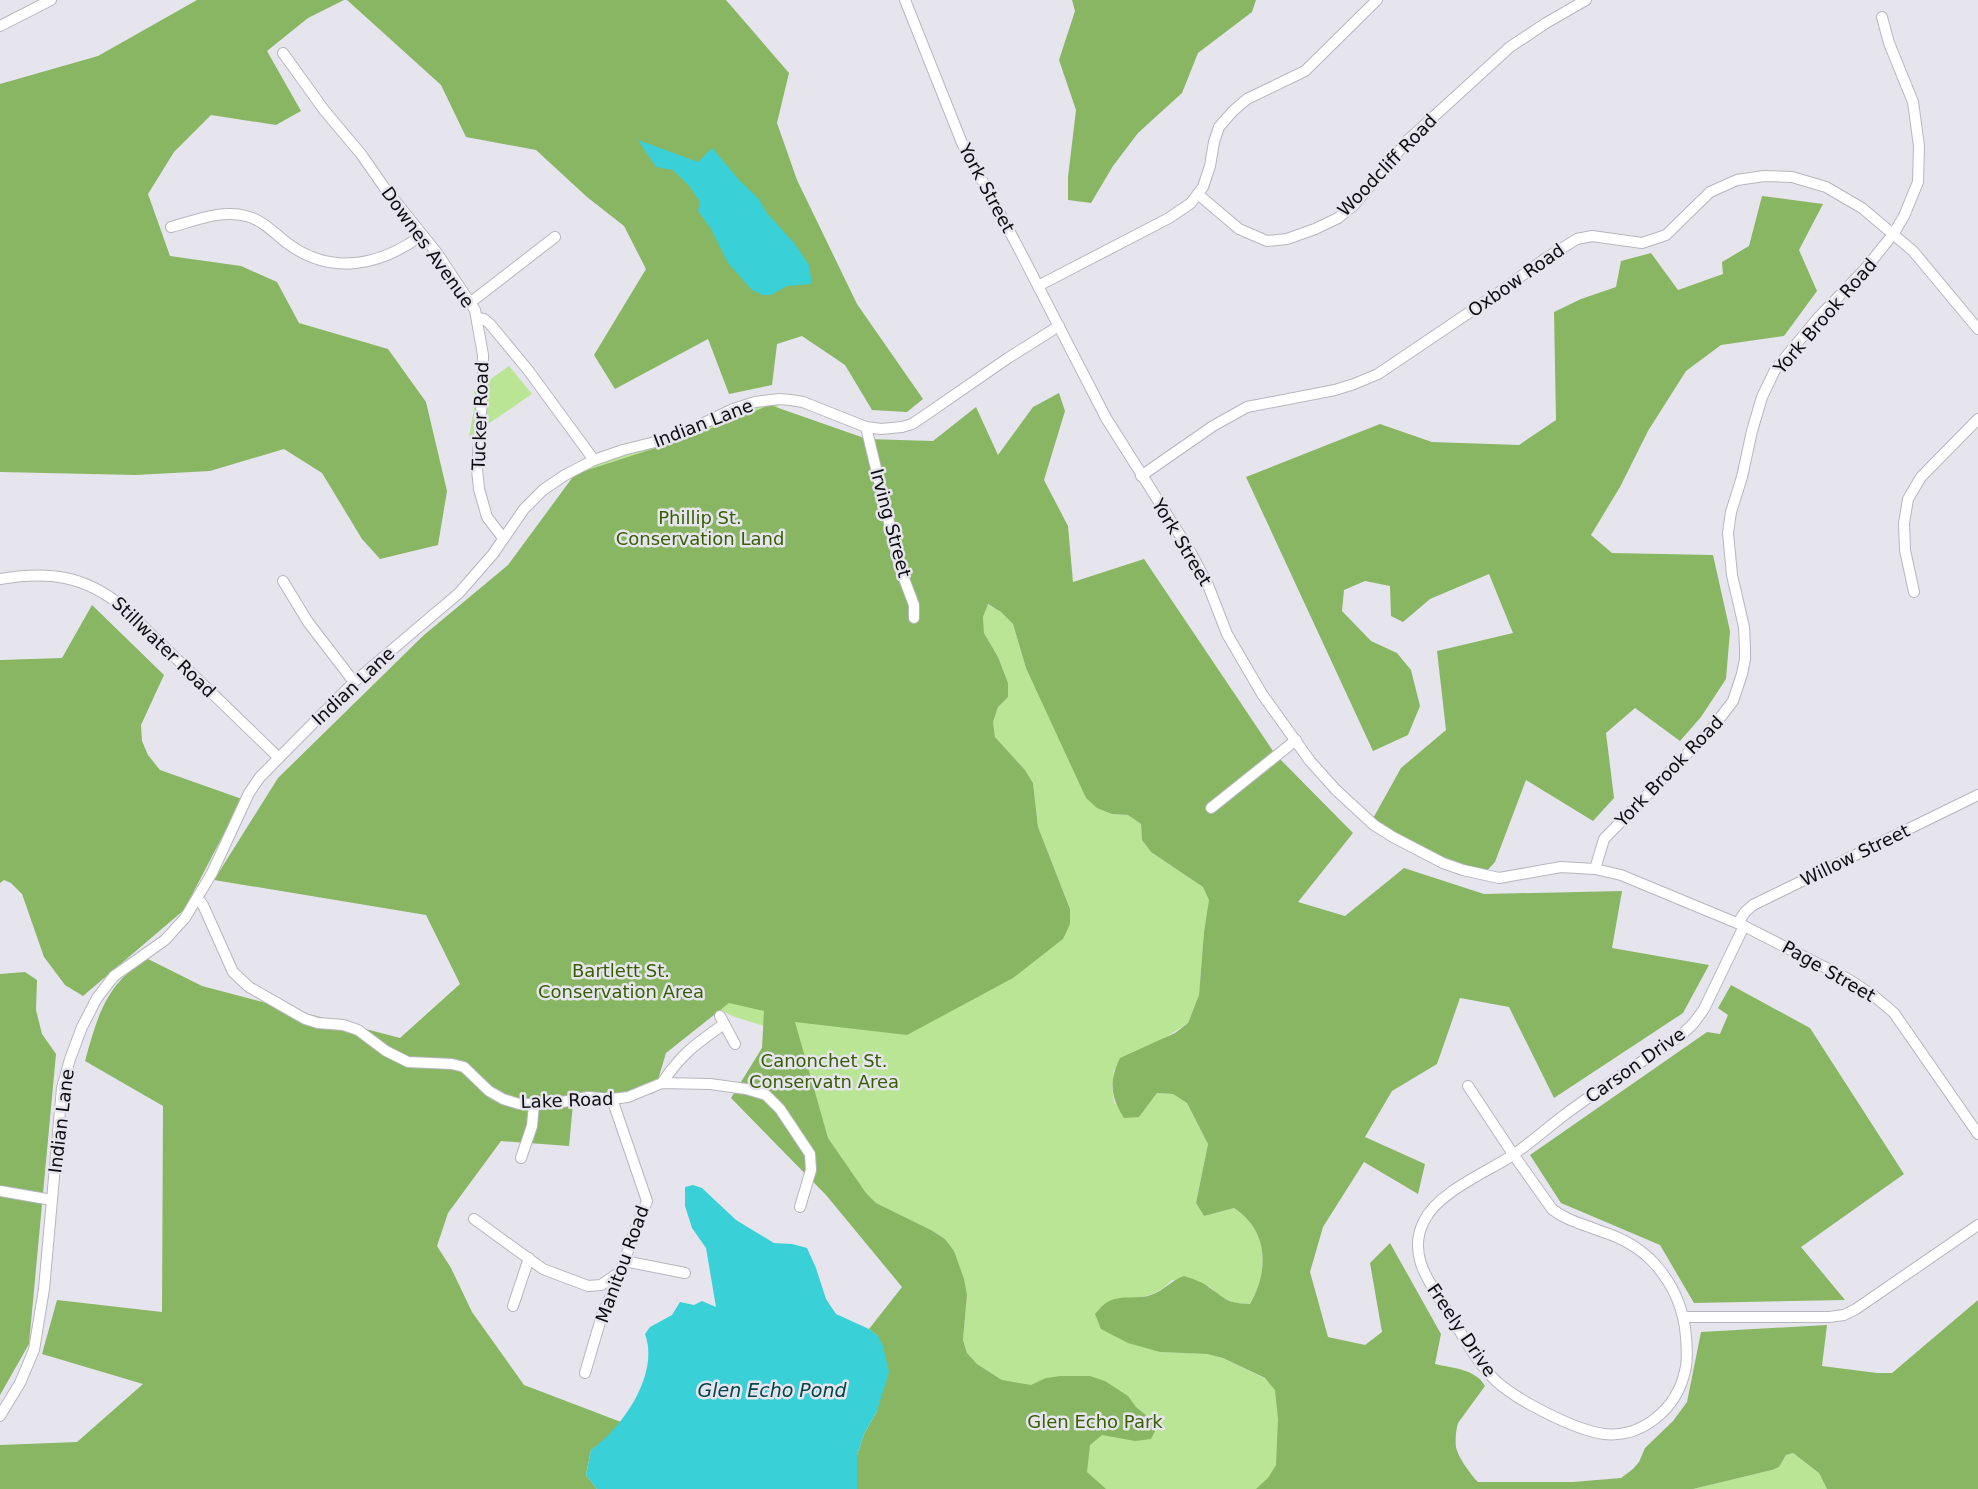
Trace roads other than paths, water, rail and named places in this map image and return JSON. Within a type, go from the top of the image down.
[{"type":"street","points":[[0,26],[51,0]]},
{"type":"street","name":"York Street","points":[[905,0],[962,143],[1013,237],[1106,418],[1190,551],[1208,585],[1227,634],[1262,694],[1323,776],[1361,814],[1393,837],[1443,863],[1499,878],[1562,867],[1595,869],[1622,875],[1681,898]]},
{"type":"street","points":[[1038,286],[1169,218],[1191,203],[1199,195],[1210,166],[1219,127],[1247,98],[1306,71],[1377,0]]},
{"type":"street","name":"Woodcliff Road","points":[[1199,195],[1239,229],[1267,241],[1287,239],[1338,218],[1354,205],[1408,140],[1510,48],[1540,27],[1586,0]]},
{"type":"street","name":"York Brook Road","points":[[1595,869],[1604,839],[1713,727],[1733,701],[1742,674],[1745,648],[1744,626],[1732,575],[1728,533],[1731,512],[1742,478],[1752,431],[1762,397],[1775,370],[1817,320],[1866,268],[1894,233],[1904,216],[1918,182],[1919,146],[1913,102],[1889,43],[1882,17]]},
{"type":"street","name":"Downes Avenue","points":[[283,53],[324,110],[361,154],[422,235],[471,302],[477,318],[484,319],[490,324],[528,370],[594,460]]},
{"type":"street","name":"Oxbow Road","points":[[1141,476],[1214,426],[1247,407],[1335,390],[1378,374],[1501,291],[1546,258],[1577,239],[1592,236],[1642,244],[1666,235],[1710,192],[1737,180],[1764,176],[1792,177],[1826,188],[1862,208],[1894,233],[1913,251],[1978,329]]},
{"type":"street","points":[[171,227],[230,214],[246,216],[268,226],[288,244],[307,256],[318,261],[330,263],[371,260],[395,253],[422,235]]},
{"type":"street","points":[[471,302],[555,237]]},
{"type":"street","name":"Tucker Road","points":[[477,318],[483,355],[483,386],[477,469],[479,489],[487,517],[503,538]]},
{"type":"street","name":"Indian Lane","points":[[0,1416],[20,1383],[34,1350],[44,1289],[64,1079],[89,1012],[102,990],[114,976],[165,940],[182,923],[198,899],[224,849],[249,793],[278,757],[354,682],[459,593],[478,573],[524,509],[543,490],[565,475],[594,460],[613,453],[675,437],[744,405],[767,400],[785,399],[803,402],[866,427],[893,428],[912,424],[1059,326]]},
{"type":"street","points":[[1914,592],[1904,550],[1904,523],[1908,498],[1921,477],[1978,418]]},
{"type":"street","name":"Irving Street","points":[[866,427],[900,568],[914,605],[914,618]]},
{"type":"street","name":"Stillwater Road","points":[[0,580],[29,575],[50,576],[86,584],[108,594],[278,757]]},
{"type":"street","points":[[283,581],[308,622],[354,682]]},
{"type":"street","points":[[1211,808],[1296,740]]},
{"type":"street","name":"Willow Street","points":[[1741,924],[1744,912],[1758,902],[1978,795]]},
{"type":"street","name":"Page Street","points":[[1681,898],[1741,924],[1848,979],[1885,1004],[1907,1029],[1978,1134]]},
{"type":"street","name":"Lake Road","points":[[198,899],[203,905],[233,972],[249,987],[305,1019],[318,1023],[343,1025],[358,1030],[386,1051],[408,1062],[452,1064],[464,1067],[489,1091],[503,1099],[519,1104],[557,1102],[588,1097],[628,1097],[662,1084]]},
{"type":"street","name":"Carson Drive","points":[[1513,1154],[1563,1116],[1679,1036],[1693,1024],[1704,1009],[1741,924]]},
{"type":"street","points":[[662,1084],[676,1063],[690,1048],[722,1020],[735,1044]]},
{"type":"street","points":[[662,1084],[710,1084],[746,1089],[760,1092],[772,1100],[808,1148],[810,1154],[811,1170],[800,1207]]},
{"type":"street","points":[[1468,1086],[1513,1154]]},
{"type":"street","name":"Manitou Road","points":[[585,1373],[602,1315],[647,1201],[612,1098]]},
{"type":"street","points":[[521,1158],[532,1126],[534,1104]]},
{"type":"street","name":"Freely Drive","points":[[1513,1154],[1544,1199],[1561,1216],[1621,1240],[1641,1251],[1653,1262],[1674,1291],[1684,1318],[1687,1358],[1685,1372],[1673,1400],[1655,1420],[1643,1427],[1616,1434],[1604,1434],[1580,1426],[1521,1400],[1495,1380],[1479,1360],[1420,1265],[1418,1244],[1422,1224],[1434,1207],[1454,1191],[1513,1154]]},
{"type":"street","points":[[0,1191],[52,1200]]},
{"type":"street","points":[[474,1220],[543,1269],[588,1286],[601,1285],[620,1272]]},
{"type":"street","points":[[1684,1318],[1824,1317],[1844,1315],[1856,1309],[1978,1225]]},
{"type":"street","points":[[513,1306],[529,1258]]},
{"type":"street","points":[[624,1261],[685,1273]]},
{"type":"water","points":[[638,140],[698,162],[712,148],[740,181],[758,198],[767,213],[794,243],[809,265],[812,284],[787,286],[771,295],[763,295],[752,290],[728,263],[711,229],[698,211],[700,202],[690,187],[673,170],[656,167]]},
{"type":"water","name":"Glen Echo Pond","points":[[693,1185],[702,1188],[736,1220],[774,1243],[792,1244],[807,1248],[826,1299],[836,1314],[869,1329],[878,1336],[883,1346],[889,1372],[877,1411],[864,1434],[857,1455],[857,1489],[597,1489],[586,1475],[591,1450],[615,1428],[626,1414],[643,1382],[648,1350],[645,1334],[650,1327],[672,1315],[680,1302],[694,1305],[702,1301],[716,1307],[706,1248],[692,1228],[685,1206],[685,1187]]},
{"type":"park label","name":"Phillip St. Conservation Land","points":[[700,527]]},
{"type":"park label","name":"Bartlett St. Conservation Area","points":[[621,980]]},
{"type":"park label","name":"Canonchet St. Conservatn Area","points":[[824,1070]]},
{"type":"park label","name":"Glen Echo Park","points":[[1095,1421]]}]
